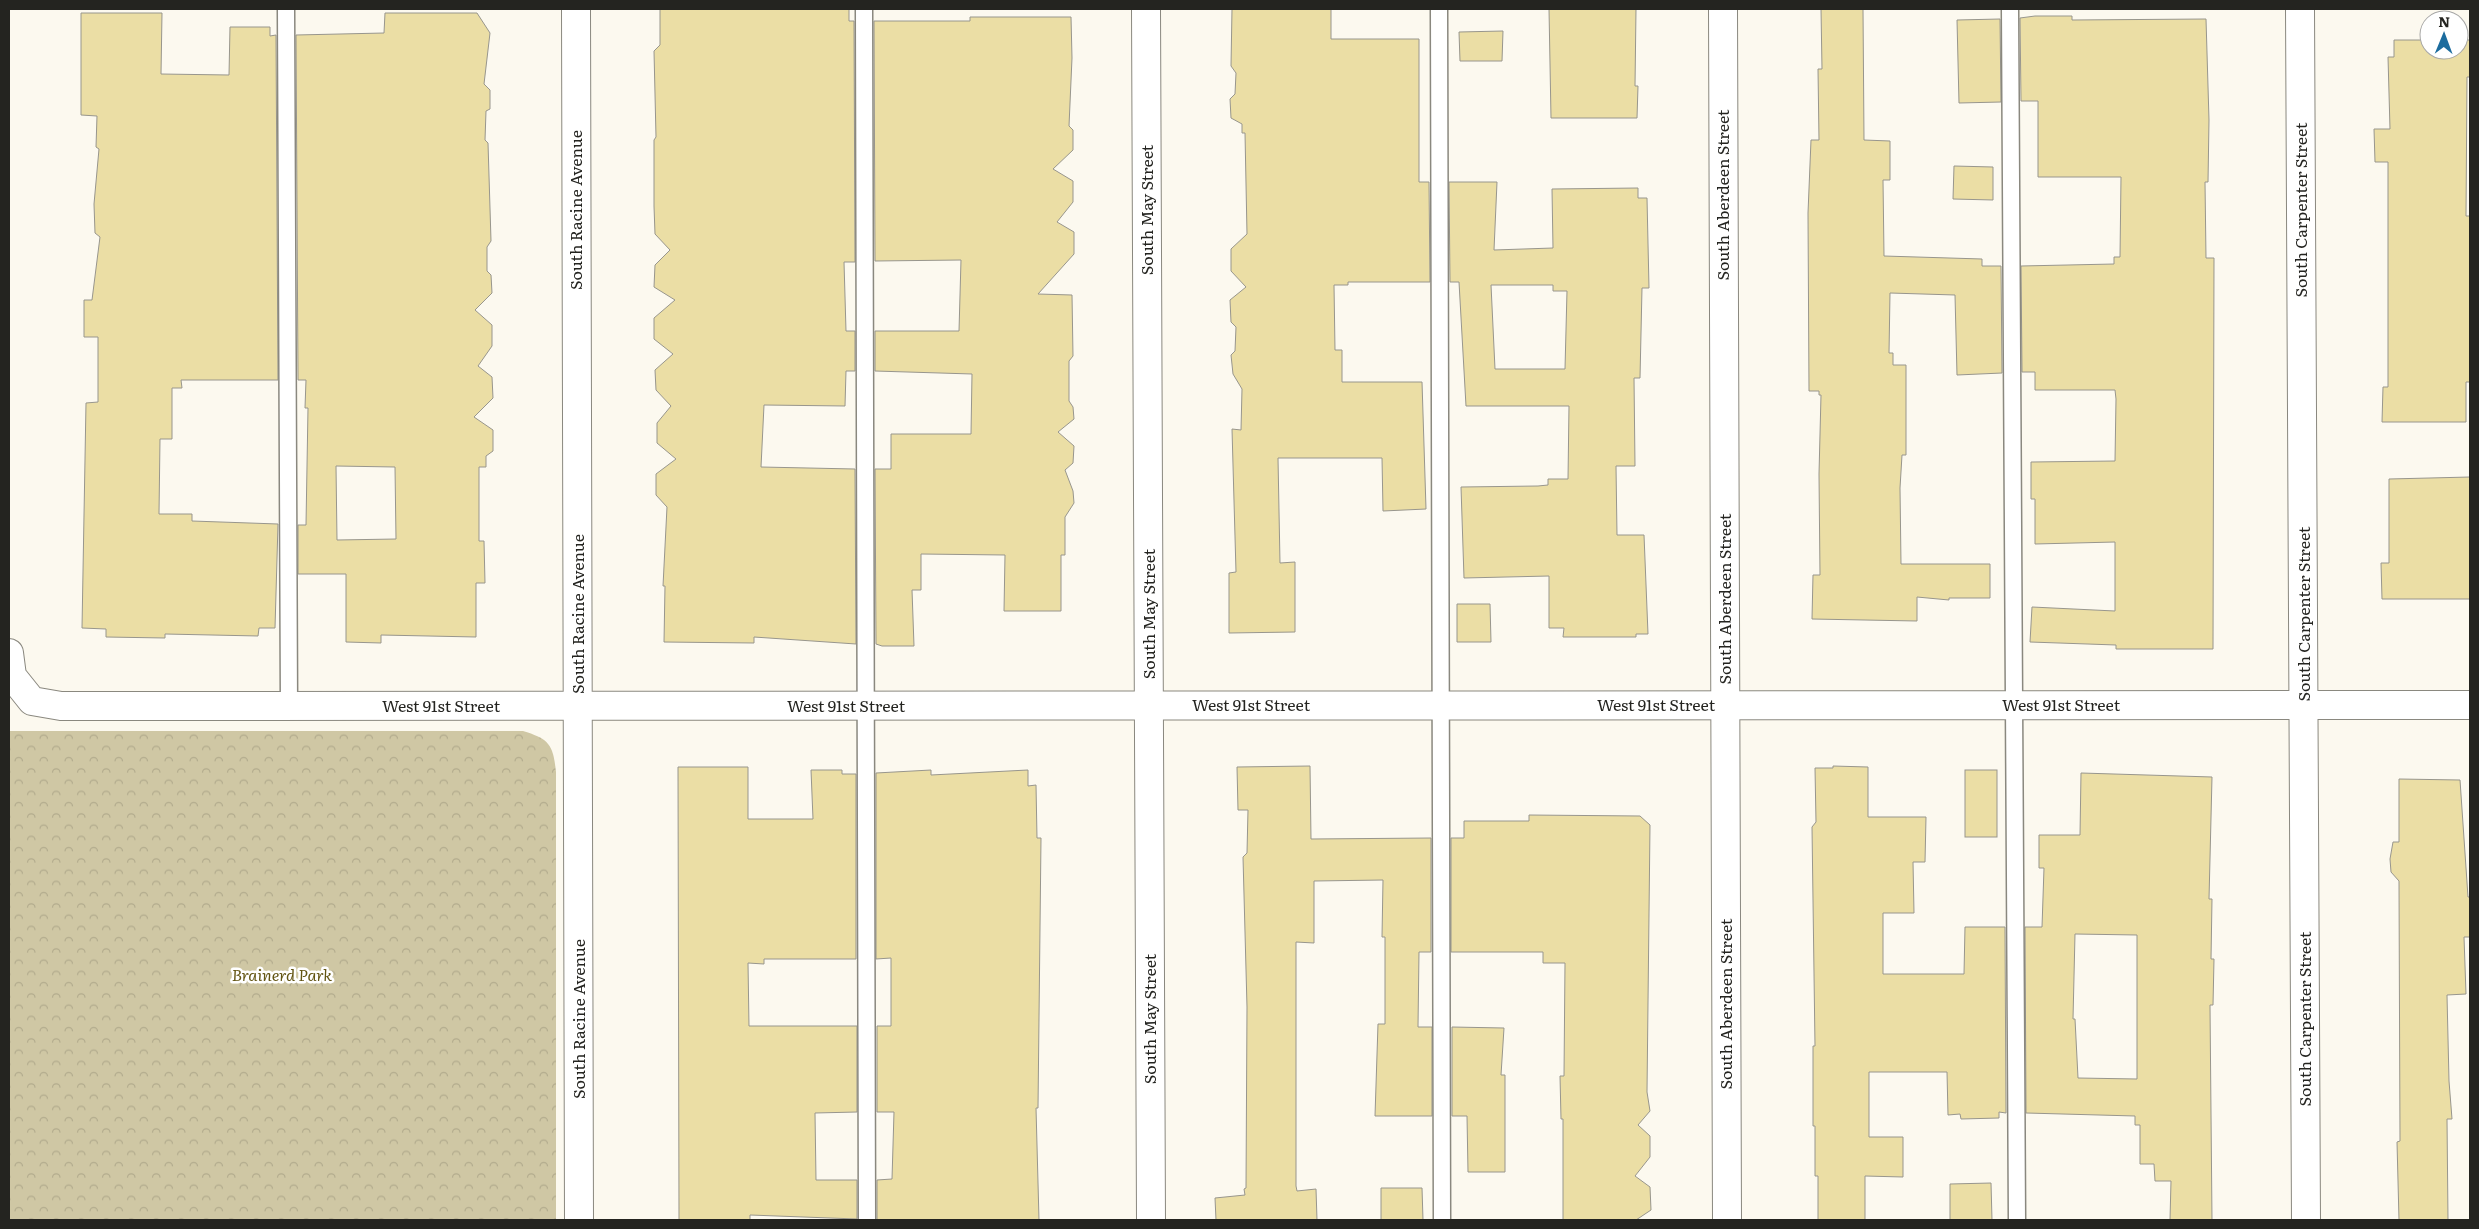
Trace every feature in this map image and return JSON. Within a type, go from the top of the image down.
[{"type":"street","name":"South Racine Avenue","points":[[576,9],[579,1220]]},
{"type":"street","name":"South May Street","points":[[1146,9],[1151,1220]]},
{"type":"street","name":"South Aberdeen Street","points":[[1723,9],[1727,1220]]},
{"type":"street","name":"South Carpenter Street","points":[[2300,9],[2306,1220]]},
{"type":"street","name":"West 91st Street","points":[[9,653],[12,676],[32,701],[61,706],[2470,705]]},
{"type":"lane","points":[[286,9],[289,706]]},
{"type":"lane","points":[[864,9],[867,1220]]},
{"type":"lane","points":[[1439,9],[1442,1220]]},
{"type":"lane","points":[[2010,9],[2017,1220]]},
{"type":"green space","name":"Brainerd Park","points":[[9,731],[523,731],[544,740],[551,749],[556,772],[556,1220],[9,1220]]},
{"type":"building","points":[[660,9],[849,9],[849,21],[854,21],[855,262],[844,262],[846,331],[855,331],[855,371],[846,371],[845,406],[764,405],[761,467],[855,469],[856,644],[754,637],[754,643],[664,642],[665,586],[663,586],[667,507],[656,495],[656,474],[676,459],[657,443],[657,423],[671,406],[656,390],[655,370],[673,354],[654,339],[654,318],[675,300],[654,287],[655,265],[670,250],[655,234],[654,140],[656,137],[654,51],[660,45]]},
{"type":"building","points":[[1232,9],[1331,9],[1331,39],[1419,39],[1419,182],[1429,182],[1430,282],[1348,282],[1348,285],[1334,285],[1335,350],[1342,350],[1342,382],[1422,382],[1426,509],[1383,511],[1382,458],[1278,458],[1280,563],[1295,562],[1295,632],[1229,633],[1229,573],[1236,572],[1232,429],[1241,430],[1242,389],[1233,374],[1231,355],[1235,351],[1236,327],[1231,322],[1230,300],[1246,287],[1231,271],[1231,249],[1247,234],[1245,133],[1242,133],[1242,124],[1231,118],[1230,99],[1235,94],[1236,73],[1231,66]]},
{"type":"building","points":[[1549,9],[1636,9],[1635,86],[1638,86],[1637,118],[1551,118]]},
{"type":"building","points":[[1821,9],[1863,9],[1864,140],[1890,141],[1890,180],[1883,180],[1884,256],[1982,259],[1982,266],[2001,266],[2002,373],[1957,375],[1955,295],[1890,293],[1889,353],[1893,353],[1893,365],[1906,365],[1906,455],[1902,455],[1900,488],[1901,564],[1990,564],[1990,598],[1949,598],[1949,600],[1917,597],[1917,621],[1812,619],[1813,575],[1820,575],[1819,474],[1821,395],[1819,395],[1819,391],[1809,391],[1808,213],[1811,140],[1819,140],[1818,69],[1822,69]]},
{"type":"building","points":[[81,13],[162,13],[161,74],[229,75],[230,27],[270,27],[270,36],[276,35],[278,380],[181,380],[182,388],[172,388],[172,439],[160,439],[159,514],[192,514],[192,521],[278,524],[275,628],[259,628],[258,636],[165,634],[165,638],[106,637],[106,629],[82,628],[86,403],[98,402],[98,337],[84,337],[84,300],[92,300],[100,237],[95,233],[94,204],[99,149],[96,147],[97,116],[81,115]]},
{"type":"building","points":[[385,13],[477,13],[490,33],[484,84],[490,90],[490,109],[486,111],[485,140],[488,143],[491,241],[487,247],[487,271],[491,275],[492,293],[475,310],[492,325],[492,346],[478,366],[492,377],[493,398],[474,417],[493,430],[493,451],[486,456],[486,467],[479,467],[479,541],[484,541],[485,583],[476,583],[476,637],[381,635],[381,643],[346,642],[346,574],[298,574],[298,525],[306,525],[308,408],[305,408],[306,380],[298,380],[296,35],[384,33]],"holes":[[[336,466],[395,467],[396,539],[337,540]]]},
{"type":"building","points":[[2072,16],[2072,20],[2206,19],[2209,120],[2208,182],[2205,182],[2206,258],[2214,258],[2213,649],[2116,649],[2116,645],[2030,642],[2032,607],[2115,611],[2115,542],[2035,544],[2035,499],[2031,499],[2031,462],[2115,461],[2116,399],[2115,390],[2035,390],[2035,372],[2022,372],[2021,266],[2114,264],[2114,257],[2120,257],[2121,177],[2038,177],[2038,101],[2021,101],[2020,18]]},
{"type":"building","points":[[970,17],[1071,17],[1072,58],[1069,126],[1073,130],[1073,150],[1053,169],[1073,181],[1073,202],[1057,222],[1074,232],[1074,254],[1038,294],[1072,295],[1073,356],[1069,361],[1069,401],[1073,407],[1074,419],[1058,432],[1074,446],[1073,463],[1065,470],[1073,491],[1074,503],[1065,517],[1065,555],[1061,555],[1061,611],[1004,611],[1005,555],[921,554],[921,590],[912,590],[914,646],[882,646],[876,644],[875,469],[891,469],[891,434],[971,434],[972,374],[875,371],[875,331],[959,331],[961,260],[875,261],[874,21],[970,21]]},
{"type":"building","points":[[2000,19],[2001,102],[1959,103],[1957,20]]},
{"type":"building","points":[[1503,31],[1502,61],[1460,61],[1459,32]]},
{"type":"building","points":[[2394,40],[2419,40],[2419,60],[2469,60],[2470,40],[2470,77],[2467,77],[2466,216],[2470,216],[2470,382],[2466,382],[2466,422],[2382,422],[2383,387],[2388,387],[2388,162],[2375,162],[2374,129],[2390,129],[2388,57],[2394,57]]},
{"type":"building","points":[[1954,166],[1993,167],[1993,200],[1953,199]]},
{"type":"building","points":[[1449,182],[1497,182],[1494,250],[1553,248],[1552,189],[1638,188],[1638,198],[1647,198],[1649,288],[1642,288],[1640,378],[1634,378],[1635,466],[1616,466],[1617,535],[1644,535],[1648,634],[1636,634],[1636,637],[1563,637],[1564,628],[1549,628],[1549,576],[1464,578],[1461,487],[1538,486],[1548,485],[1548,479],[1568,479],[1569,406],[1466,406],[1459,282],[1450,282]],"holes":[[[1491,285],[1553,285],[1553,291],[1567,291],[1565,369],[1495,369]]]},
{"type":"building","points":[[2470,477],[2470,599],[2382,599],[2381,563],[2389,563],[2389,479]]},
{"type":"building","points":[[1457,604],[1490,604],[1491,642],[1457,642]]},
{"type":"building","points":[[1310,766],[1311,839],[1431,838],[1431,952],[1419,952],[1418,1027],[1432,1027],[1432,1116],[1375,1116],[1378,1024],[1385,1024],[1385,937],[1382,937],[1383,880],[1314,881],[1314,943],[1296,942],[1296,1186],[1297,1191],[1316,1189],[1317,1220],[1216,1220],[1215,1198],[1245,1195],[1244,1189],[1246,1188],[1247,1007],[1243,857],[1247,853],[1248,810],[1238,810],[1237,767]]},
{"type":"building","points":[[1833,766],[1868,767],[1868,817],[1926,817],[1925,862],[1913,862],[1914,913],[1883,913],[1883,974],[1964,974],[1965,927],[2005,927],[2006,1113],[1999,1112],[1999,1118],[1961,1119],[1960,1114],[1948,1115],[1947,1072],[1869,1072],[1869,1137],[1903,1137],[1903,1177],[1865,1176],[1865,1220],[1818,1220],[1818,1176],[1815,1176],[1815,1126],[1813,1126],[1813,1046],[1815,1046],[1812,827],[1816,822],[1815,768],[1833,768]]},
{"type":"building","points":[[678,767],[748,767],[748,819],[813,819],[811,770],[842,770],[842,774],[856,774],[856,959],[764,959],[764,964],[748,963],[749,1026],[857,1026],[857,1112],[815,1113],[816,1180],[857,1180],[857,1219],[750,1215],[750,1220],[679,1220]]},
{"type":"building","points":[[931,770],[931,775],[1028,770],[1028,786],[1036,785],[1037,838],[1041,838],[1038,1108],[1036,1108],[1039,1220],[877,1220],[877,1180],[892,1179],[894,1112],[877,1112],[877,1026],[891,1026],[891,958],[876,959],[876,773]]},
{"type":"building","points":[[1965,770],[1997,770],[1997,837],[1965,837]]},
{"type":"building","points":[[2081,773],[2212,777],[2209,899],[2212,899],[2211,959],[2214,959],[2213,1005],[2210,1005],[2212,1220],[2170,1220],[2171,1181],[2155,1181],[2154,1164],[2140,1164],[2140,1125],[2135,1125],[2135,1116],[2026,1113],[2025,927],[2042,927],[2044,868],[2039,868],[2039,835],[2080,835]],"holes":[[[2075,934],[2137,935],[2137,1079],[2078,1078],[2075,1019],[2073,1019]]]},
{"type":"building","points":[[2399,779],[2460,780],[2468,897],[2470,897],[2470,937],[2464,937],[2466,994],[2447,995],[2452,1119],[2447,1119],[2448,1220],[2399,1220],[2397,1142],[2400,1141],[2399,881],[2391,872],[2390,859],[2393,842],[2399,842]]},
{"type":"building","points":[[1529,815],[1640,816],[1650,825],[1647,1092],[1650,1111],[1638,1125],[1650,1136],[1650,1157],[1635,1176],[1650,1187],[1651,1210],[1636,1220],[1563,1220],[1563,1119],[1561,1119],[1560,1076],[1564,1076],[1565,963],[1543,963],[1543,952],[1451,952],[1451,838],[1464,838],[1464,821],[1529,821]]},
{"type":"building","points":[[1452,1027],[1504,1028],[1501,1075],[1505,1075],[1505,1172],[1468,1172],[1467,1116],[1452,1116]]},
{"type":"building","points":[[1991,1183],[1992,1220],[1950,1220],[1950,1184]]},
{"type":"building","points":[[1381,1188],[1422,1188],[1423,1220],[1381,1220]]}]
